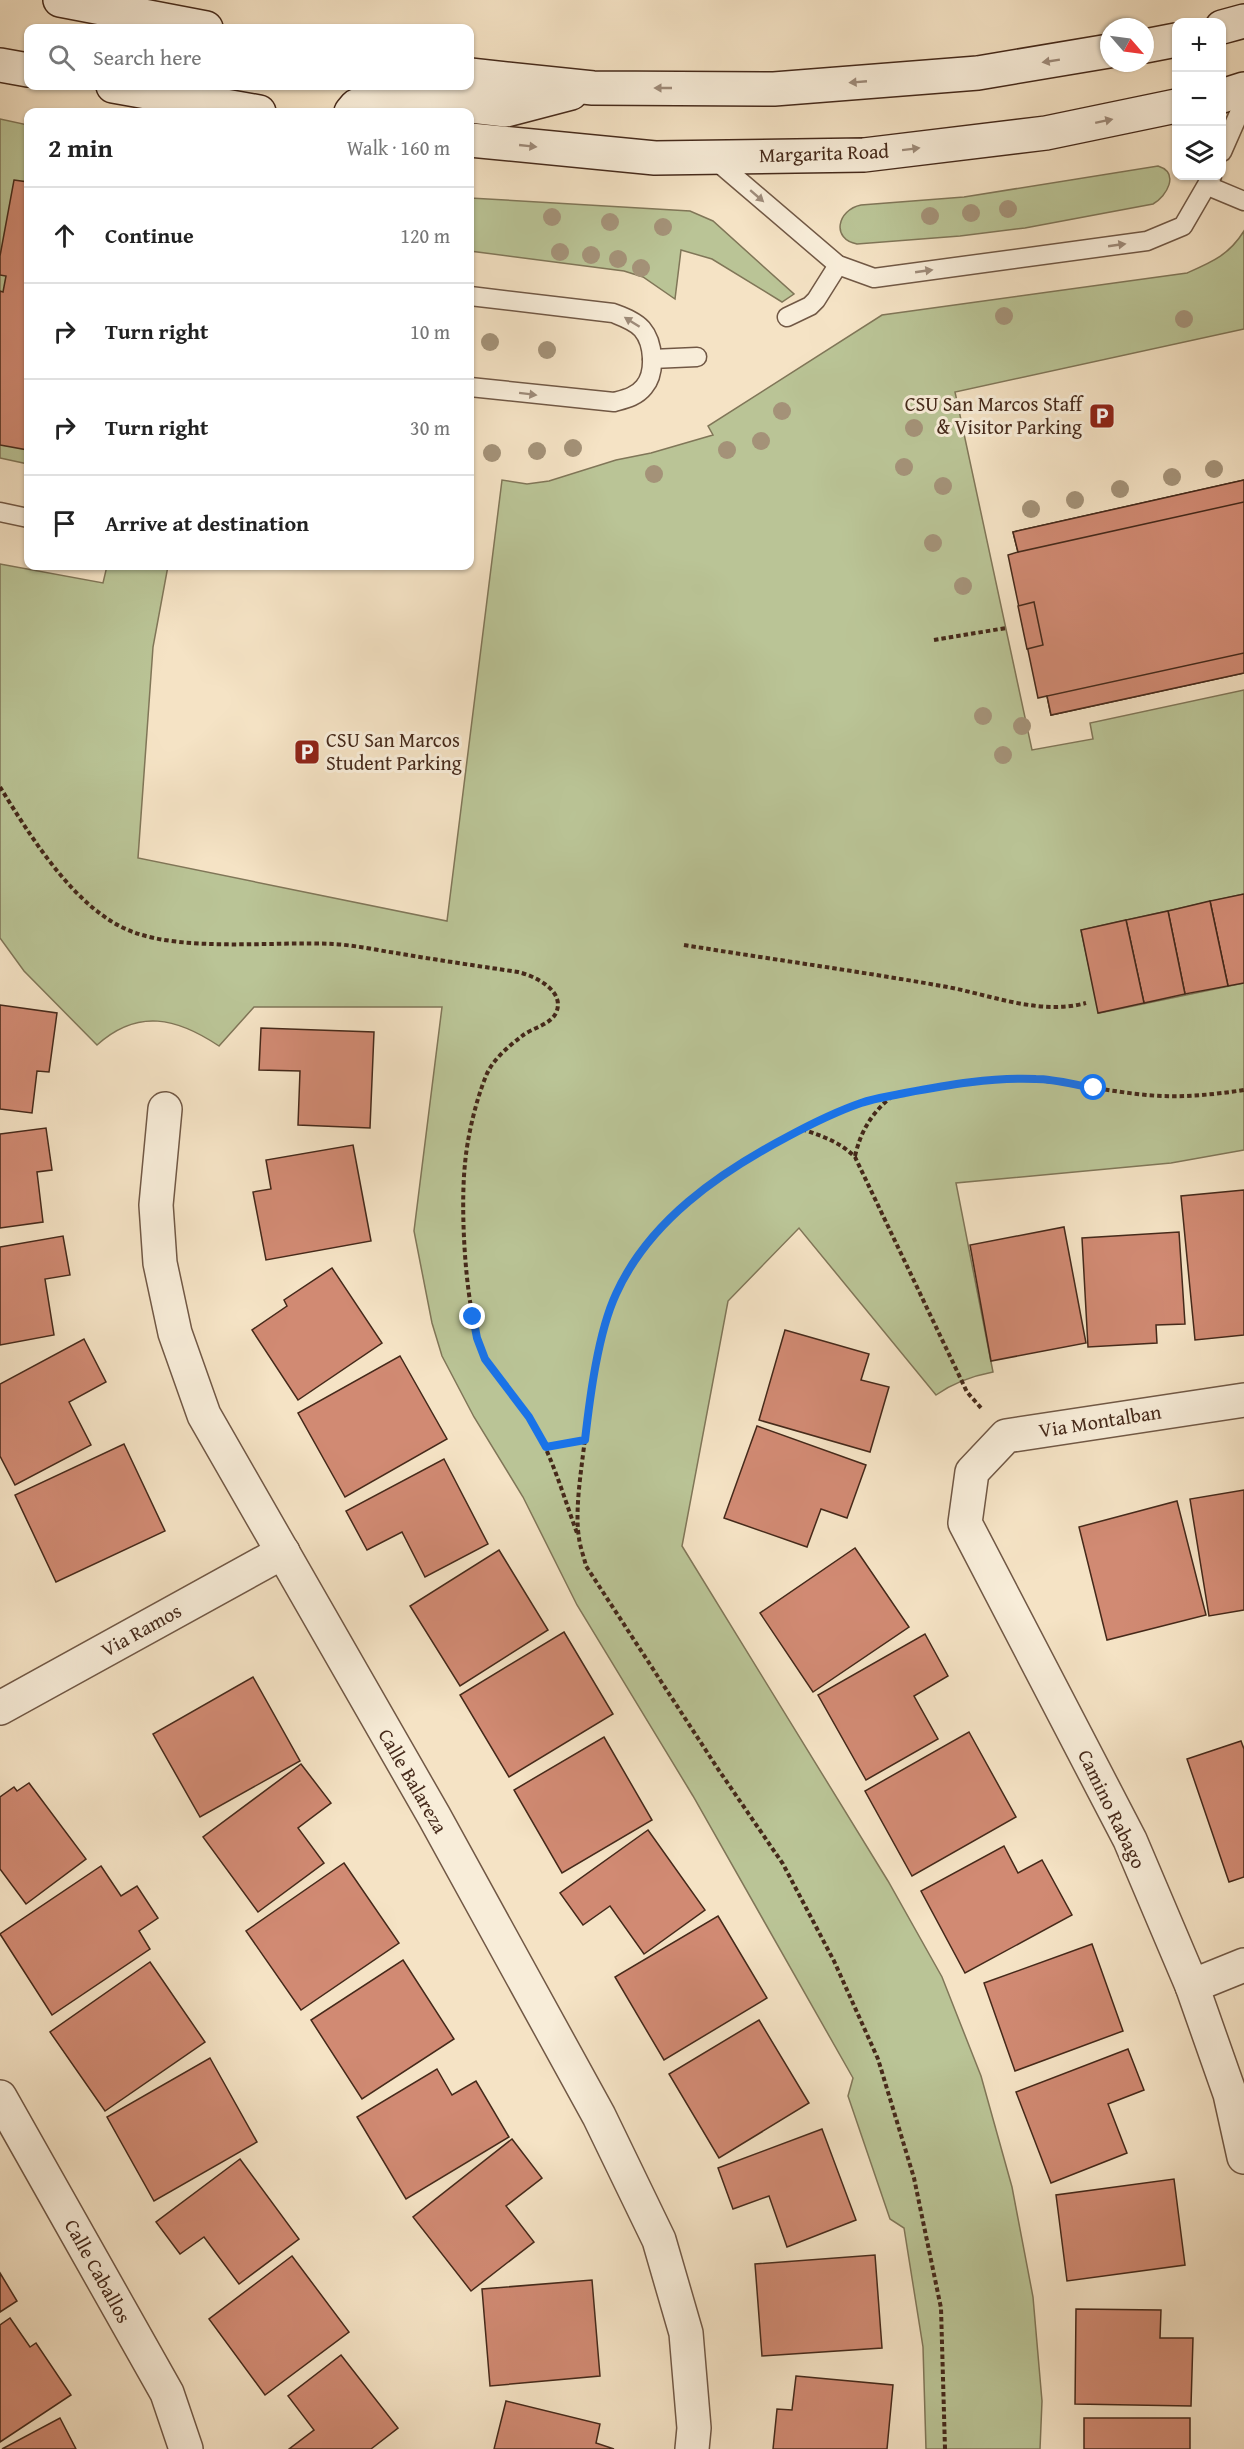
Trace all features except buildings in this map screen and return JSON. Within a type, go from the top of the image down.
[{"type":"street","points":[[60,0],[185,24]]},
{"type":"street","points":[[1226,26],[1244,21]]},
{"type":"street","points":[[1154,44],[1172,41]]},
{"type":"street","points":[[474,75],[593,87],[774,89],[978,73],[1100,53]]},
{"type":"street","points":[[0,64],[24,69]]},
{"type":"street","points":[[354,108],[386,96],[506,110],[593,87]]},
{"type":"street","points":[[1226,94],[1244,89]]},
{"type":"street","points":[[135,90],[237,108]]},
{"type":"street","name":"Margarita Road","points":[[474,140],[656,158],[864,154],[1046,133],[1172,107]]},
{"type":"street","name":"Calle Balareza","points":[[165,1109],[156,1205],[160,1263],[175,1333],[204,1414],[434,1816],[593,2106],[659,2240],[686,2332],[694,2428],[692,2449]]},
{"type":"street","name":"Via Montalban","points":[[1005,1436],[1244,1400]]},
{"type":"street","name":"Camino Rabago","points":[[1005,1436],[972,1472],[965,1523],[1130,1840],[1192,1986],[1230,2094],[1244,2157]]},
{"type":"street","name":"Via Ramos","points":[[0,1708],[283,1552]]},
{"type":"street","points":[[1192,1986],[1244,1965]]},
{"type":"street","name":"Calle Caballos","points":[[0,2097],[167,2393],[186,2449]]},
{"type":"lane","points":[[1226,141],[1244,102]]},
{"type":"lane","points":[[713,157],[838,265],[874,278],[1147,241],[1183,226],[1210,181],[1244,201]]},
{"type":"lane","points":[[787,317],[810,306],[816,300],[838,265]]},
{"type":"lane","points":[[474,296],[613,313],[641,328],[649,341],[652,359],[651,374],[644,387],[631,397],[614,402],[474,387]]},
{"type":"lane","points":[[652,359],[697,357]]},
{"type":"lane","points":[[0,512],[24,517]]},
{"type":"path","points":[[934,640],[1006,628]]},
{"type":"path","points":[[0,787],[56,868],[83,900],[106,918],[133,932],[160,939],[201,943],[335,944],[518,972],[531,975],[549,988],[558,1004],[555,1015],[544,1024],[528,1031],[506,1048],[486,1074],[473,1120],[465,1164],[464,1243],[477,1338],[485,1359],[529,1417],[546,1447],[578,1536],[586,1566],[718,1769],[783,1864],[834,1961],[878,2059],[914,2178],[941,2308],[945,2449]]},
{"type":"path","points":[[684,945],[944,986],[1038,1006],[1067,1008],[1086,1003]]},
{"type":"path","points":[[578,1536],[588,1411],[602,1337],[615,1294],[634,1262],[663,1225],[699,1191],[760,1151],[826,1116],[863,1102],[892,1096],[995,1080],[1037,1079],[1144,1095],[1176,1097],[1244,1090]]},
{"type":"path","points":[[855,1157],[859,1137],[870,1118],[892,1096]]},
{"type":"path","points":[[802,1129],[845,1147],[855,1157],[967,1392],[1005,1436]]},
{"type":"path","points":[[546,1447],[585,1440]]},
{"type":"green space","points":[[0,119],[24,124],[24,463],[0,458]]},
{"type":"green space","points":[[1158,166],[1165,169],[1170,179],[1163,196],[1153,204],[1025,228],[960,236],[857,244],[849,241],[841,231],[842,218],[847,212],[861,205],[964,197]]},
{"type":"green space","points":[[474,198],[690,211],[713,221],[794,294],[782,302],[712,259],[681,250],[675,299],[643,277],[624,271],[474,252]]},
{"type":"green space","points":[[1244,231],[1244,329],[955,392],[1032,750],[1093,739],[1090,723],[1244,690],[1244,894],[1081,930],[1099,1013],[1244,983],[1244,1150],[1171,1163],[956,1183],[993,1372],[963,1380],[936,1395],[799,1228],[728,1301],[682,1546],[888,1881],[942,1977],[981,2076],[1012,2187],[1033,2297],[1042,2401],[1040,2449],[926,2449],[923,2347],[904,2228],[890,2219],[848,2096],[853,2078],[693,1796],[577,1605],[523,1497],[474,1417],[442,1356],[432,1323],[414,1231],[442,1007],[254,1007],[219,1046],[188,1029],[158,1021],[127,1026],[112,1033],[97,1045],[24,971],[0,938],[0,564],[103,583],[106,570],[167,570],[153,647],[138,858],[447,921],[502,480],[527,484],[549,481],[616,460],[651,453],[713,435],[708,426],[882,315],[1187,273],[1226,252]]},
{"type":"place","name":"CSU San Marcos Staff & Visitor Parking","points":[[1102,416]]},
{"type":"place","name":"CSU San Marcos Student Parking","points":[[307,752]]},
{"type":"route","points":[[473,1317],[477,1338],[485,1359],[529,1417],[546,1447],[585,1440],[602,1337],[615,1294],[634,1262],[663,1225],[699,1191],[760,1151],[826,1116],[863,1102],[930,1089],[995,1080],[1037,1079],[1094,1088]]}]
